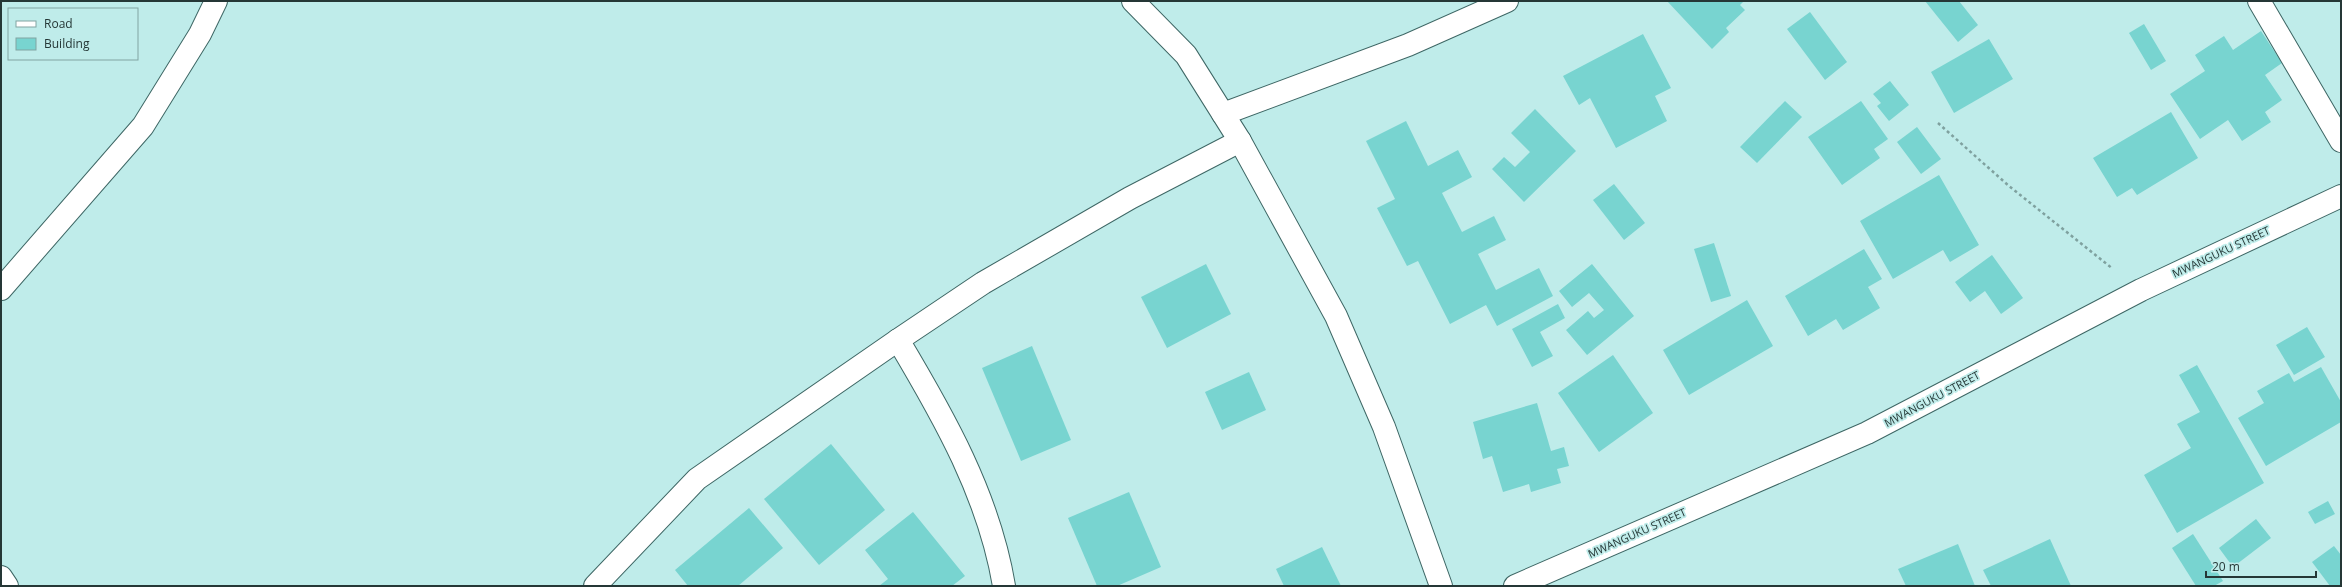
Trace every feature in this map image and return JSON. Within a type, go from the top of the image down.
[{"type":"street","points":[[1,289],[27,262],[143,126],[200,34],[216,1]]},
{"type":"street","points":[[1134,1],[1186,55],[1240,141],[1336,316],[1384,427],[1441,586]]},
{"type":"street","points":[[1223,114],[1408,45],[1507,1]]},
{"type":"street","points":[[2259,1],[2341,141]]},
{"type":"street","points":[[595,586],[697,479],[898,340],[983,284],[1130,198],[1240,141]]},
{"type":"street","name":"MWANGUKU STREET","points":[[1515,586],[1867,433],[2141,290],[2341,196]]},
{"type":"street","points":[[898,340],[951,434],[979,492],[998,551],[1004,586]]},
{"type":"street","points":[[1,577],[7,586]]},
{"type":"path","points":[[1938,123],[2050,221],[2141,290]]},
{"type":"building","points":[[1667,1],[1744,1],[1740,5],[1745,10],[1726,28],[1729,32],[1712,49]]},
{"type":"building","points":[[1925,1],[1959,1],[1978,25],[1958,42]]},
{"type":"building","points":[[1810,12],[1847,62],[1825,80],[1787,29]]},
{"type":"building","points":[[2144,24],[2166,61],[2151,70],[2129,33]]},
{"type":"building","points":[[2261,31],[2282,63],[2265,75],[2282,100],[2265,112],[2271,122],[2242,141],[2228,120],[2200,139],[2170,94],[2205,71],[2195,55],[2224,36],[2233,50]]},
{"type":"building","points":[[1643,34],[1671,88],[1655,96],[1667,121],[1616,148],[1590,98],[1579,105],[1563,76]]},
{"type":"building","points":[[1989,39],[2013,79],[1954,113],[1931,72]]},
{"type":"building","points":[[1890,81],[1909,105],[1889,121],[1877,106],[1881,103],[1873,94]]},
{"type":"building","points":[[1785,101],[1802,117],[1757,163],[1740,147]]},
{"type":"building","points":[[1861,101],[1888,139],[1874,149],[1880,158],[1842,185],[1808,137]]},
{"type":"building","points":[[1535,109],[1576,151],[1524,202],[1492,169],[1504,157],[1515,167],[1530,152],[1511,133]]},
{"type":"building","points":[[2171,112],[2198,158],[2137,195],[2132,188],[2117,197],[2093,158]]},
{"type":"building","points":[[1406,121],[1428,166],[1458,150],[1472,177],[1442,193],[1462,232],[1494,216],[1506,240],[1478,254],[1496,290],[1539,268],[1553,296],[1497,326],[1486,305],[1450,324],[1418,261],[1407,266],[1377,208],[1395,199],[1366,141]]},
{"type":"building","points":[[1917,127],[1941,159],[1921,174],[1897,142]]},
{"type":"building","points":[[1939,175],[1979,245],[1950,262],[1943,250],[1893,279],[1860,221]]},
{"type":"building","points":[[1614,184],[1645,223],[1624,240],[1593,200]]},
{"type":"building","points":[[1714,243],[1731,296],[1711,302],[1694,249]]},
{"type":"building","points":[[1864,249],[1882,279],[1868,287],[1880,308],[1843,330],[1836,319],[1808,336],[1785,296]]},
{"type":"building","points":[[1992,255],[2023,298],[2001,314],[1985,291],[1970,302],[1955,282]]},
{"type":"building","points":[[1206,264],[1231,314],[1167,348],[1141,297]]},
{"type":"building","points":[[1592,264],[1634,316],[1587,355],[1566,330],[1588,311],[1594,318],[1604,310],[1589,293],[1572,307],[1559,291]]},
{"type":"building","points":[[1747,300],[1773,346],[1689,395],[1663,350]]},
{"type":"building","points":[[1558,304],[1565,318],[1540,332],[1553,356],[1532,367],[1512,329]]},
{"type":"building","points":[[2307,327],[2325,357],[2294,375],[2276,345]]},
{"type":"building","points":[[1032,346],[1071,440],[1021,461],[982,368]]},
{"type":"building","points":[[1613,355],[1653,413],[1599,452],[1558,393]]},
{"type":"building","points":[[2197,365],[2264,483],[2177,533],[2144,475],[2191,448],[2177,424],[2200,412],[2179,375]]},
{"type":"building","points":[[2321,367],[2341,402],[2341,422],[2266,466],[2238,418],[2264,403],[2257,391],[2289,373],[2294,382]]},
{"type":"building","points":[[1249,372],[1266,410],[1222,430],[1205,392]]},
{"type":"building","points":[[1537,403],[1551,451],[1564,447],[1569,466],[1557,469],[1561,483],[1531,492],[1529,484],[1503,492],[1492,456],[1483,459],[1473,422]]},
{"type":"building","points":[[831,444],[885,510],[819,565],[764,499]]},
{"type":"building","points":[[1129,492],[1161,567],[1117,586],[1097,586],[1068,518]]},
{"type":"building","points":[[2328,501],[2335,514],[2315,524],[2308,512]]},
{"type":"building","points":[[749,508],[783,548],[738,586],[688,586],[675,570]]},
{"type":"building","points":[[913,512],[965,576],[952,586],[879,586],[888,579],[865,550]]},
{"type":"building","points":[[2256,519],[2271,538],[2233,567],[2219,548]]},
{"type":"building","points":[[2193,534],[2223,581],[2214,586],[2196,586],[2172,548]]},
{"type":"building","points":[[2050,539],[2071,586],[1991,586],[1983,570]]},
{"type":"building","points":[[1958,544],[1975,586],[1906,586],[1898,569]]},
{"type":"building","points":[[2334,546],[2341,555],[2341,586],[2330,586],[2312,562]]},
{"type":"building","points":[[1322,547],[1341,586],[1284,586],[1276,569]]}]
